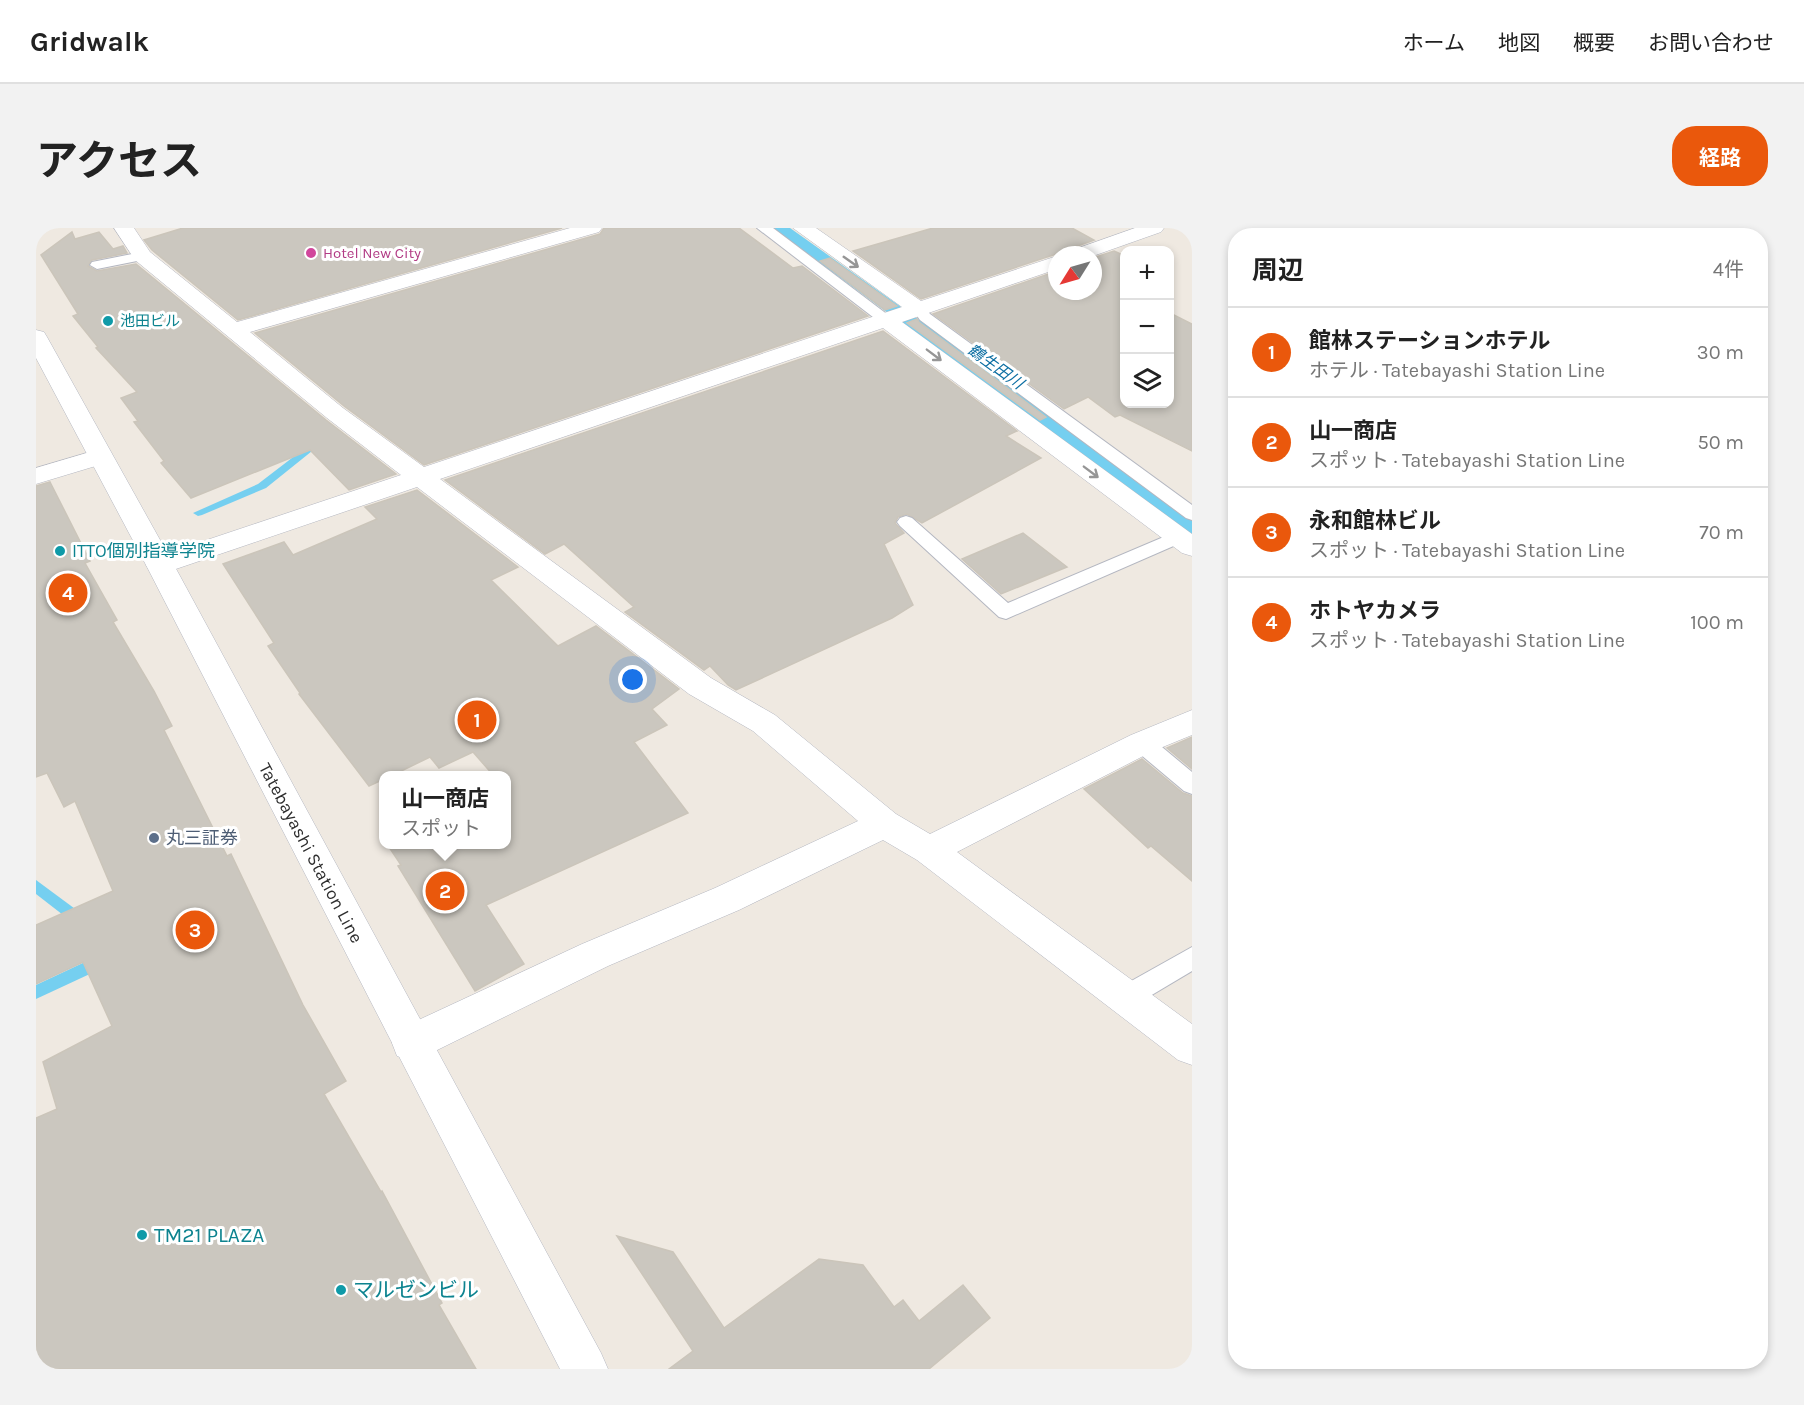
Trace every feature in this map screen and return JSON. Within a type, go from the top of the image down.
[{"type":"street","points":[[124,228],[141,256],[335,413],[700,686],[764,723],[884,824],[929,850],[1192,1047]]},
{"type":"street","points":[[234,330],[592,228]]},
{"type":"street","points":[[803,228],[902,316],[1186,542]]},
{"type":"street","points":[[1102,246],[1154,228]]},
{"type":"street","points":[[160,566],[1048,265]]},
{"type":"street","name":"Tatebayashi Station Line","points":[[36,337],[160,566],[585,1369]]},
{"type":"street","points":[[36,476],[100,457]]},
{"type":"street","points":[[929,850],[1142,743],[1192,722]]},
{"type":"street","points":[[411,1043],[595,955],[727,899],[884,824]]},
{"type":"lane","points":[[764,228],[902,316],[925,317],[1192,514]]},
{"type":"lane","points":[[97,265],[141,256]]},
{"type":"lane","points":[[906,522],[1006,612],[1186,542]]},
{"type":"lane","points":[[1142,743],[1192,785]]},
{"type":"lane","points":[[1126,998],[1192,958]]},
{"type":"water","points":[[773,228],[790,228],[977,361],[1192,520],[1192,538]]},
{"type":"building","points":[[183,228],[562,228],[238,320],[152,250],[144,240]]},
{"type":"building","points":[[604,228],[739,228],[793,268],[802,266],[868,316],[424,465],[344,406],[255,333],[600,234]]},
{"type":"building","points":[[933,228],[1072,228],[1094,240],[1077,246],[1048,246],[1048,257],[921,299],[853,251]]},
{"type":"building","points":[[72,232],[75,239],[99,232],[113,249],[123,246],[127,253],[92,260],[88,266],[97,271],[136,264],[326,420],[396,474],[349,490],[310,450],[191,498],[161,463],[164,461],[134,422],[138,421],[121,398],[137,392],[96,348],[98,347],[73,316],[78,314],[41,255]]},
{"type":"building","points":[[1114,251],[1120,254],[1120,408],[1174,408],[1174,315],[1192,324],[1192,451],[1120,415],[1115,417],[1088,397],[1064,409],[933,314],[1048,274],[1048,300],[1102,300],[1102,255]]},
{"type":"building","points":[[830,258],[897,306],[885,310],[820,261]]},
{"type":"building","points":[[917,319],[1046,417],[1040,420],[907,323]]},
{"type":"building","points":[[883,331],[1017,431],[1006,436],[1041,458],[922,523],[907,514],[898,517],[895,523],[904,533],[884,544],[913,605],[892,618],[736,690],[710,666],[704,670],[625,612],[634,607],[564,544],[545,554],[445,480]]},
{"type":"building","points":[[50,482],[90,561],[85,563],[117,620],[113,622],[172,726],[164,730],[227,856],[231,854],[303,1005],[346,1081],[324,1094],[382,1191],[442,1303],[439,1305],[476,1369],[36,1369],[36,1118],[57,1109],[43,1062],[112,1026],[83,962],[36,984],[36,925],[113,891],[75,801],[64,807],[47,773],[36,777],[36,486]]},
{"type":"building","points":[[417,490],[518,567],[491,580],[558,646],[596,626],[679,689],[652,709],[667,725],[634,742],[688,813],[486,905],[524,964],[475,991],[398,866],[401,865],[390,849],[511,849],[511,771],[490,771],[473,752],[439,768],[430,757],[401,771],[379,771],[379,781],[369,786],[299,694],[268,646],[274,643],[223,564],[284,542],[293,555],[377,519],[365,507]]},
{"type":"building","points":[[1023,533],[1067,567],[1001,594],[962,559]]},
{"type":"building","points":[[1192,737],[1192,769],[1167,748]]},
{"type":"building","points":[[1142,759],[1183,793],[1192,796],[1192,881],[1151,846],[1148,848],[1084,789]]},
{"type":"building","points":[[617,1236],[673,1252],[724,1328],[819,1259],[863,1265],[894,1307],[903,1300],[919,1321],[963,1285],[990,1318],[929,1369],[669,1369],[693,1351]]},
{"type":"waterway","points":[[198,513],[262,486],[318,441]]},
{"type":"waterway","points":[[36,886],[81,921]]},
{"type":"waterway","points":[[36,992],[102,961]]},
{"type":"place","name":"Hotel New City","points":[[311,253]]},
{"type":"place","name":"池田ビル","points":[[108,321]]},
{"type":"place","name":"ITTO個別指導学院","points":[[60,551]]},
{"type":"place","name":"ホトヤカメラ","points":[[68,593]]},
{"type":"place","name":"館林ステーションホテル","points":[[477,720]]},
{"type":"place","name":"丸三証券","points":[[154,838]]},
{"type":"place","name":"山一商店","points":[[445,891]]},
{"type":"place","name":"永和館林ビル","points":[[195,930]]},
{"type":"place","name":"TM21 PLAZA","points":[[142,1235]]},
{"type":"place","name":"マルゼンビル","points":[[341,1290]]},
{"type":"water label","name":"鶴生田川","points":[[996,366]]}]
